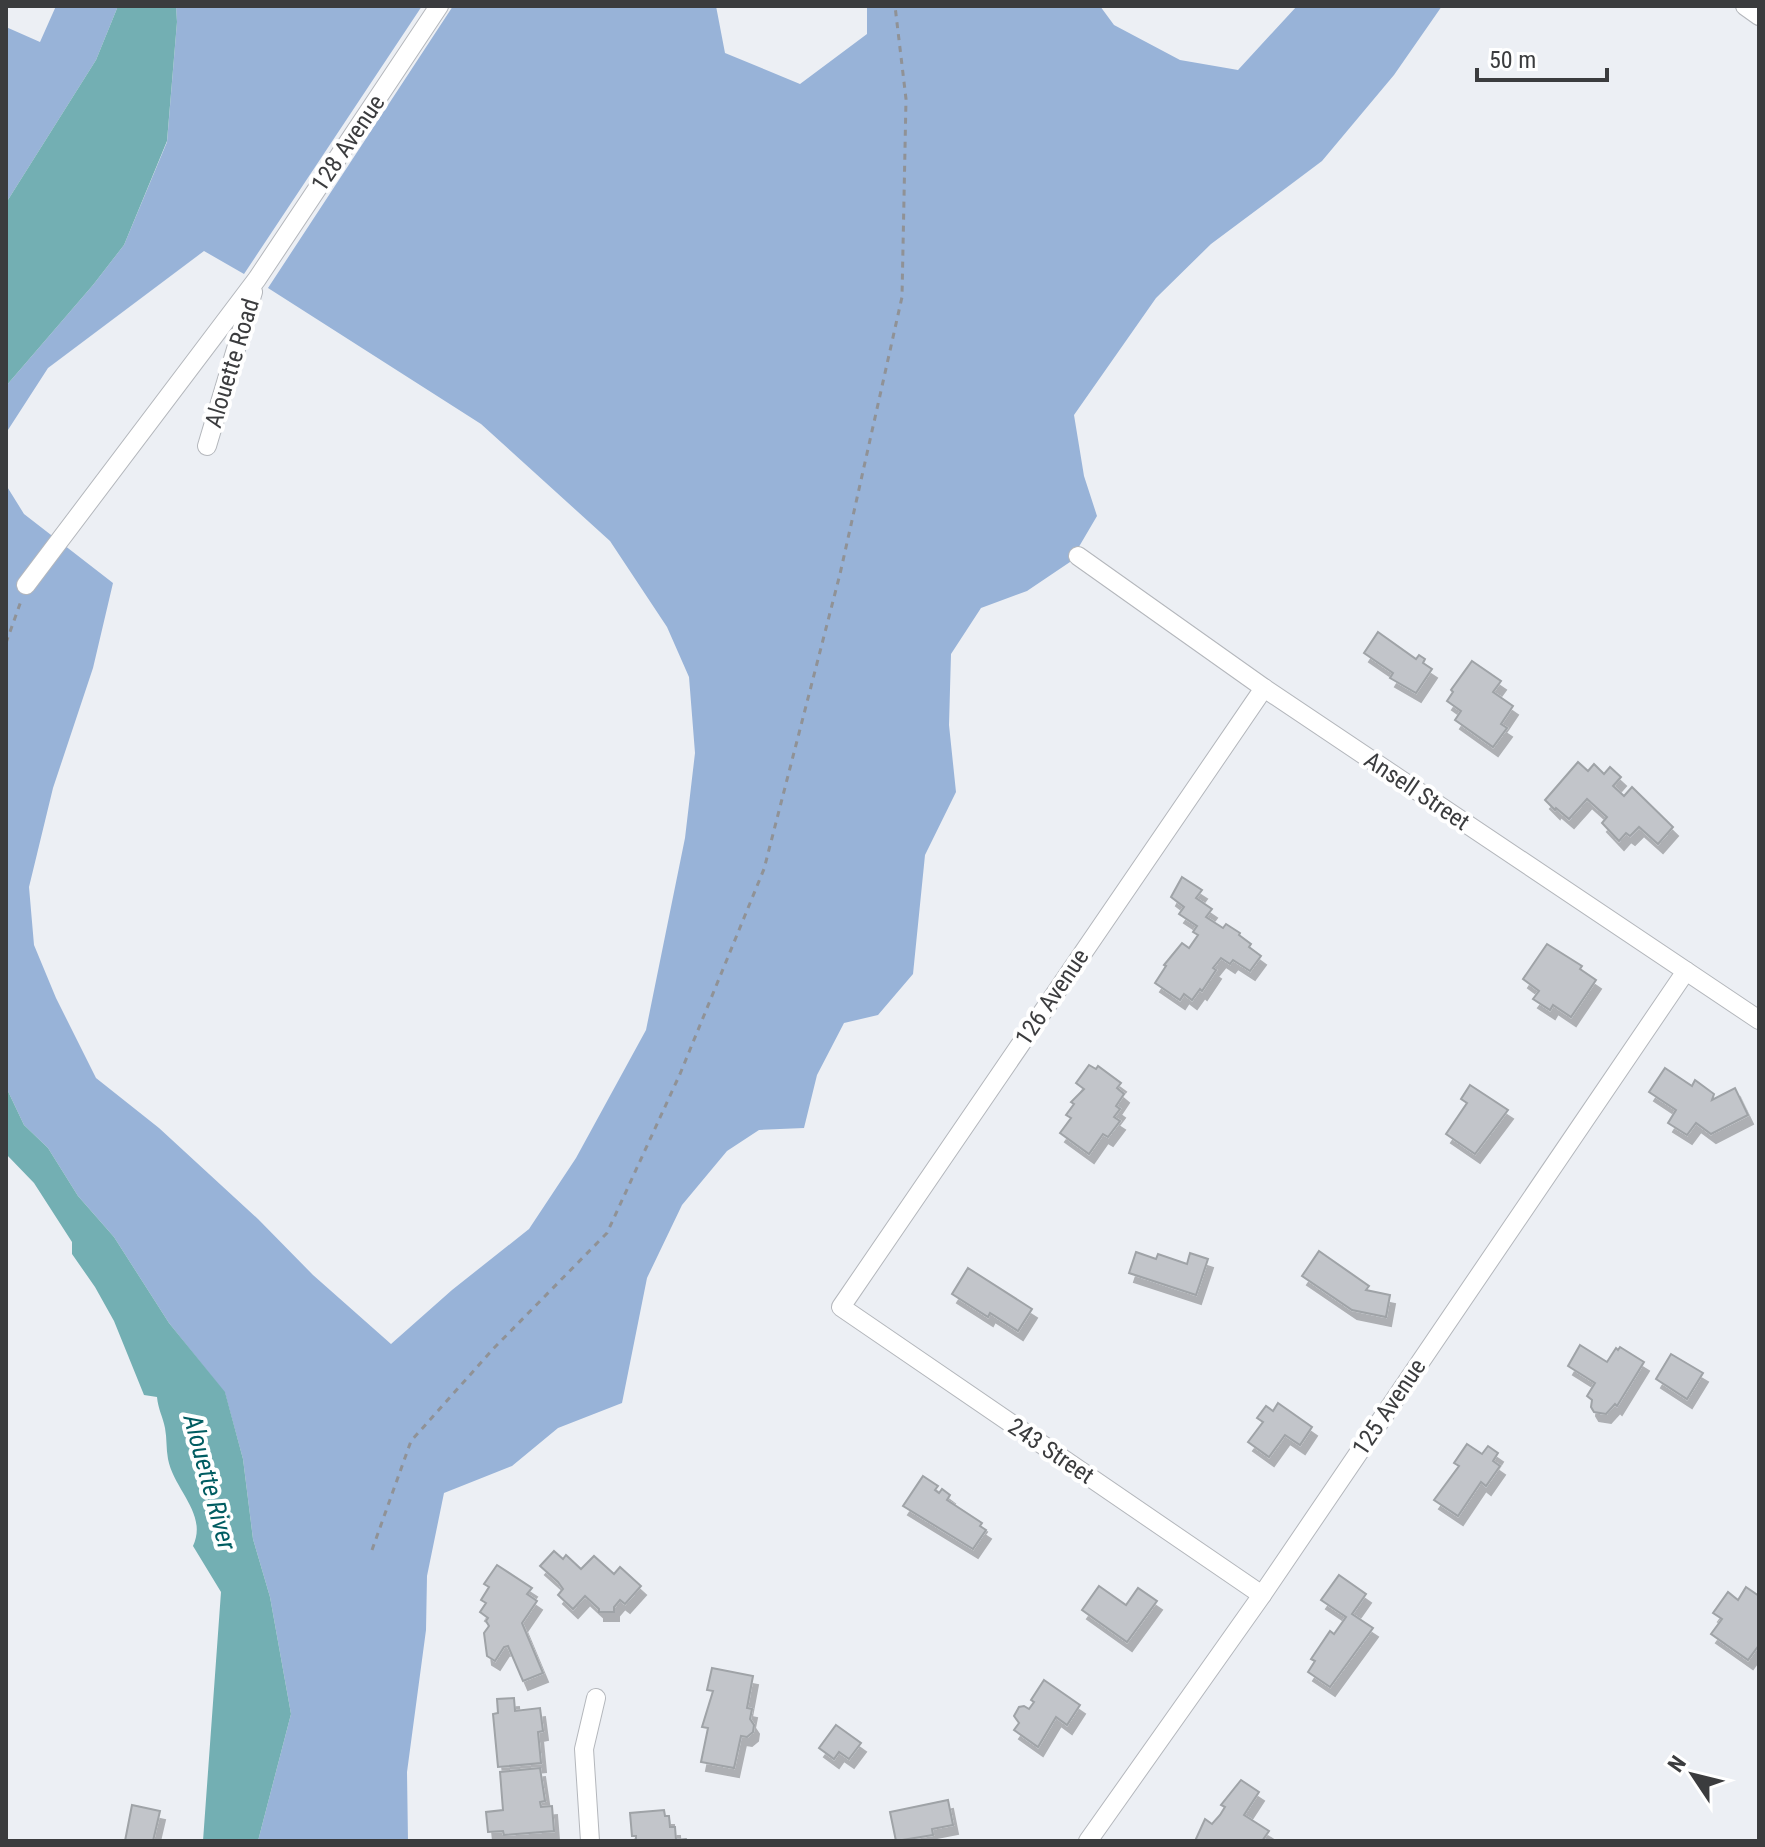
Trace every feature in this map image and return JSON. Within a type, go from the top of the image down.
[{"type":"street","name":"128 Avenue","points":[[257,279],[439,6]]},
{"type":"street","points":[[1745,6],[1759,16]]},
{"type":"street","name":"Alouette Road","points":[[207,446],[257,279]]},
{"type":"street","points":[[26,585],[257,279]]},
{"type":"street","name":"Ansell Street","points":[[1078,556],[1264,688],[1759,1020]]},
{"type":"street","name":"126 Avenue","points":[[841,1307],[1264,688]]},
{"type":"street","name":"125 Avenue","points":[[1088,1841],[1262,1595],[1686,971]]},
{"type":"street","name":"243 Street","points":[[841,1307],[1262,1595]]},
{"type":"street","points":[[590,1841],[584,1749],[596,1698]]},
{"type":"path","points":[[372,1550],[411,1441],[494,1348],[607,1233],[680,1074],[764,869],[840,574],[902,297],[906,99],[895,6]]},
{"type":"path","points":[[6,643],[26,585]]},
{"type":"shaded area","points":[[56,6],[118,6],[96,60],[6,203],[6,27],[40,42]]},
{"type":"shaded area","points":[[176,6],[422,6],[244,274],[204,251],[48,368],[6,433],[6,386],[124,245],[167,142]]},
{"type":"shaded area","points":[[453,6],[716,6],[725,53],[800,84],[867,34],[867,6],[1100,6],[1114,25],[1180,60],[1238,70],[1297,6],[1442,6],[1394,75],[1322,161],[1211,244],[1156,298],[1074,415],[1084,476],[1097,516],[1070,562],[1027,591],[981,608],[951,654],[949,725],[956,792],[925,855],[913,974],[878,1015],[844,1023],[817,1075],[804,1128],[759,1130],[727,1151],[682,1205],[647,1278],[622,1403],[558,1428],[512,1466],[444,1493],[427,1576],[426,1630],[407,1772],[408,1841],[258,1841],[291,1714],[270,1597],[253,1539],[243,1459],[225,1393],[169,1323],[114,1237],[78,1196],[48,1148],[24,1125],[6,1087],[6,485],[24,514],[113,583],[93,668],[53,788],[29,887],[34,945],[56,998],[96,1078],[159,1128],[258,1219],[313,1275],[391,1344],[452,1290],[529,1229],[576,1158],[646,1030],[685,838],[695,753],[689,677],[667,627],[610,541],[481,424],[268,288]]},
{"type":"water","points":[[118,6],[176,6],[167,141],[124,245],[6,386],[6,203],[96,60]]},
{"type":"water","name":"Alouette River","points":[[6,1087],[24,1125],[48,1148],[78,1196],[114,1237],[169,1323],[225,1392],[243,1459],[253,1539],[270,1597],[291,1714],[258,1841],[203,1841],[221,1592],[193,1546],[196,1523],[171,1470],[157,1397],[144,1395],[114,1321],[72,1254],[72,1242],[34,1183],[6,1154]]},
{"type":"building","points":[[1378,632],[1416,659],[1419,655],[1425,659],[1423,663],[1432,669],[1416,693],[1390,678],[1393,673],[1364,653]]},
{"type":"building","points":[[1472,661],[1501,681],[1493,692],[1513,706],[1501,724],[1507,728],[1493,747],[1455,720],[1461,711],[1447,701],[1453,692],[1451,690]]},
{"type":"building","points":[[1578,762],[1588,771],[1594,764],[1604,774],[1610,767],[1621,777],[1613,786],[1624,796],[1632,787],[1673,827],[1658,844],[1639,827],[1630,836],[1626,833],[1619,841],[1602,823],[1607,817],[1587,799],[1569,819],[1555,810],[1545,800]]},
{"type":"building","points":[[1182,877],[1202,890],[1196,898],[1212,909],[1206,917],[1223,928],[1226,924],[1240,933],[1251,944],[1249,947],[1261,956],[1250,971],[1233,960],[1230,964],[1221,958],[1202,991],[1200,989],[1192,1000],[1184,994],[1180,1000],[1155,983],[1164,965],[1182,943],[1189,948],[1198,935],[1193,932],[1197,926],[1179,914],[1184,907],[1171,897]]},
{"type":"building","points":[[1547,944],[1582,966],[1580,969],[1596,980],[1571,1017],[1553,1005],[1550,1010],[1533,999],[1539,991],[1523,979]]},
{"type":"building","points":[[1089,1065],[1096,1069],[1098,1066],[1121,1083],[1117,1088],[1124,1094],[1116,1106],[1120,1109],[1114,1117],[1120,1121],[1108,1137],[1103,1134],[1089,1154],[1060,1133],[1071,1118],[1066,1115],[1074,1104],[1071,1102],[1084,1089],[1076,1083]]},
{"type":"building","points":[[1665,1068],[1692,1086],[1695,1080],[1714,1094],[1712,1100],[1735,1088],[1748,1115],[1711,1134],[1696,1123],[1687,1135],[1668,1123],[1676,1110],[1649,1092]]},
{"type":"building","points":[[1470,1085],[1508,1110],[1475,1154],[1446,1134],[1467,1103],[1461,1099]]},
{"type":"building","points":[[1319,1251],[1369,1286],[1366,1290],[1390,1295],[1386,1317],[1352,1310],[1302,1276]]},
{"type":"building","points":[[1136,1252],[1156,1259],[1158,1254],[1187,1264],[1190,1253],[1208,1259],[1196,1295],[1129,1273]]},
{"type":"building","points":[[968,1268],[1032,1309],[1018,1331],[990,1313],[988,1317],[952,1294]]},
{"type":"building","points":[[1580,1345],[1607,1362],[1620,1347],[1644,1362],[1617,1406],[1615,1404],[1606,1414],[1594,1412],[1592,1400],[1587,1396],[1595,1383],[1568,1366]]},
{"type":"building","points":[[1671,1354],[1703,1373],[1687,1399],[1656,1379]]},
{"type":"building","points":[[1278,1403],[1312,1427],[1300,1445],[1285,1435],[1269,1457],[1248,1442],[1263,1422],[1257,1418],[1266,1406],[1273,1411]]},
{"type":"building","points":[[1467,1444],[1482,1454],[1488,1446],[1498,1453],[1493,1461],[1500,1466],[1486,1486],[1481,1482],[1458,1516],[1434,1500],[1459,1466],[1454,1463]]},
{"type":"building","points":[[923,1476],[938,1486],[935,1490],[939,1493],[942,1489],[950,1495],[947,1500],[982,1523],[980,1526],[986,1530],[973,1549],[903,1506]]},
{"type":"building","points":[[554,1551],[563,1559],[566,1555],[581,1569],[594,1556],[614,1574],[620,1567],[641,1586],[625,1604],[620,1600],[614,1612],[599,1612],[585,1596],[573,1609],[558,1595],[563,1589],[558,1582],[540,1566]]},
{"type":"building","points":[[497,1565],[532,1588],[527,1594],[537,1601],[522,1623],[543,1673],[523,1681],[508,1646],[495,1661],[487,1656],[484,1633],[489,1626],[488,1618],[480,1612],[486,1603],[481,1600],[489,1587],[484,1584]]},
{"type":"building","points":[[1339,1575],[1366,1594],[1352,1614],[1373,1628],[1330,1687],[1308,1672],[1315,1661],[1311,1659],[1330,1631],[1334,1634],[1346,1617],[1321,1600]]},
{"type":"building","points":[[1099,1586],[1126,1605],[1138,1588],[1157,1601],[1127,1642],[1082,1610]]},
{"type":"building","points":[[1746,1587],[1759,1596],[1759,1645],[1748,1660],[1711,1634],[1722,1619],[1713,1613],[1728,1592],[1738,1600]]},
{"type":"building","points":[[712,1668],[753,1676],[747,1708],[752,1709],[750,1719],[754,1725],[753,1732],[747,1737],[741,1736],[734,1768],[701,1762],[708,1728],[702,1727],[713,1691],[707,1690]]},
{"type":"building","points":[[1044,1680],[1080,1705],[1067,1725],[1056,1717],[1038,1747],[1014,1730],[1019,1723],[1014,1716],[1019,1707],[1029,1709]]},
{"type":"building","points":[[514,1698],[515,1711],[540,1708],[543,1731],[538,1732],[541,1763],[498,1767],[493,1714],[498,1713],[497,1699]]},
{"type":"building","points":[[836,1725],[861,1743],[849,1759],[839,1752],[834,1759],[819,1748]]},
{"type":"building","points":[[540,1768],[545,1801],[540,1802],[541,1807],[552,1806],[554,1831],[504,1835],[503,1831],[488,1832],[486,1812],[503,1810],[500,1772]]},
{"type":"building","points":[[1241,1780],[1259,1792],[1244,1815],[1269,1831],[1262,1841],[1195,1841],[1205,1819],[1212,1824],[1225,1807],[1221,1805]]},
{"type":"building","points":[[948,1800],[953,1825],[932,1829],[933,1835],[896,1841],[890,1812]]},
{"type":"building","points":[[132,1805],[160,1811],[153,1841],[125,1841]]},
{"type":"building","points":[[664,1810],[665,1816],[669,1816],[670,1827],[675,1827],[676,1840],[687,1841],[632,1841],[636,1836],[632,1836],[630,1813]]}]
